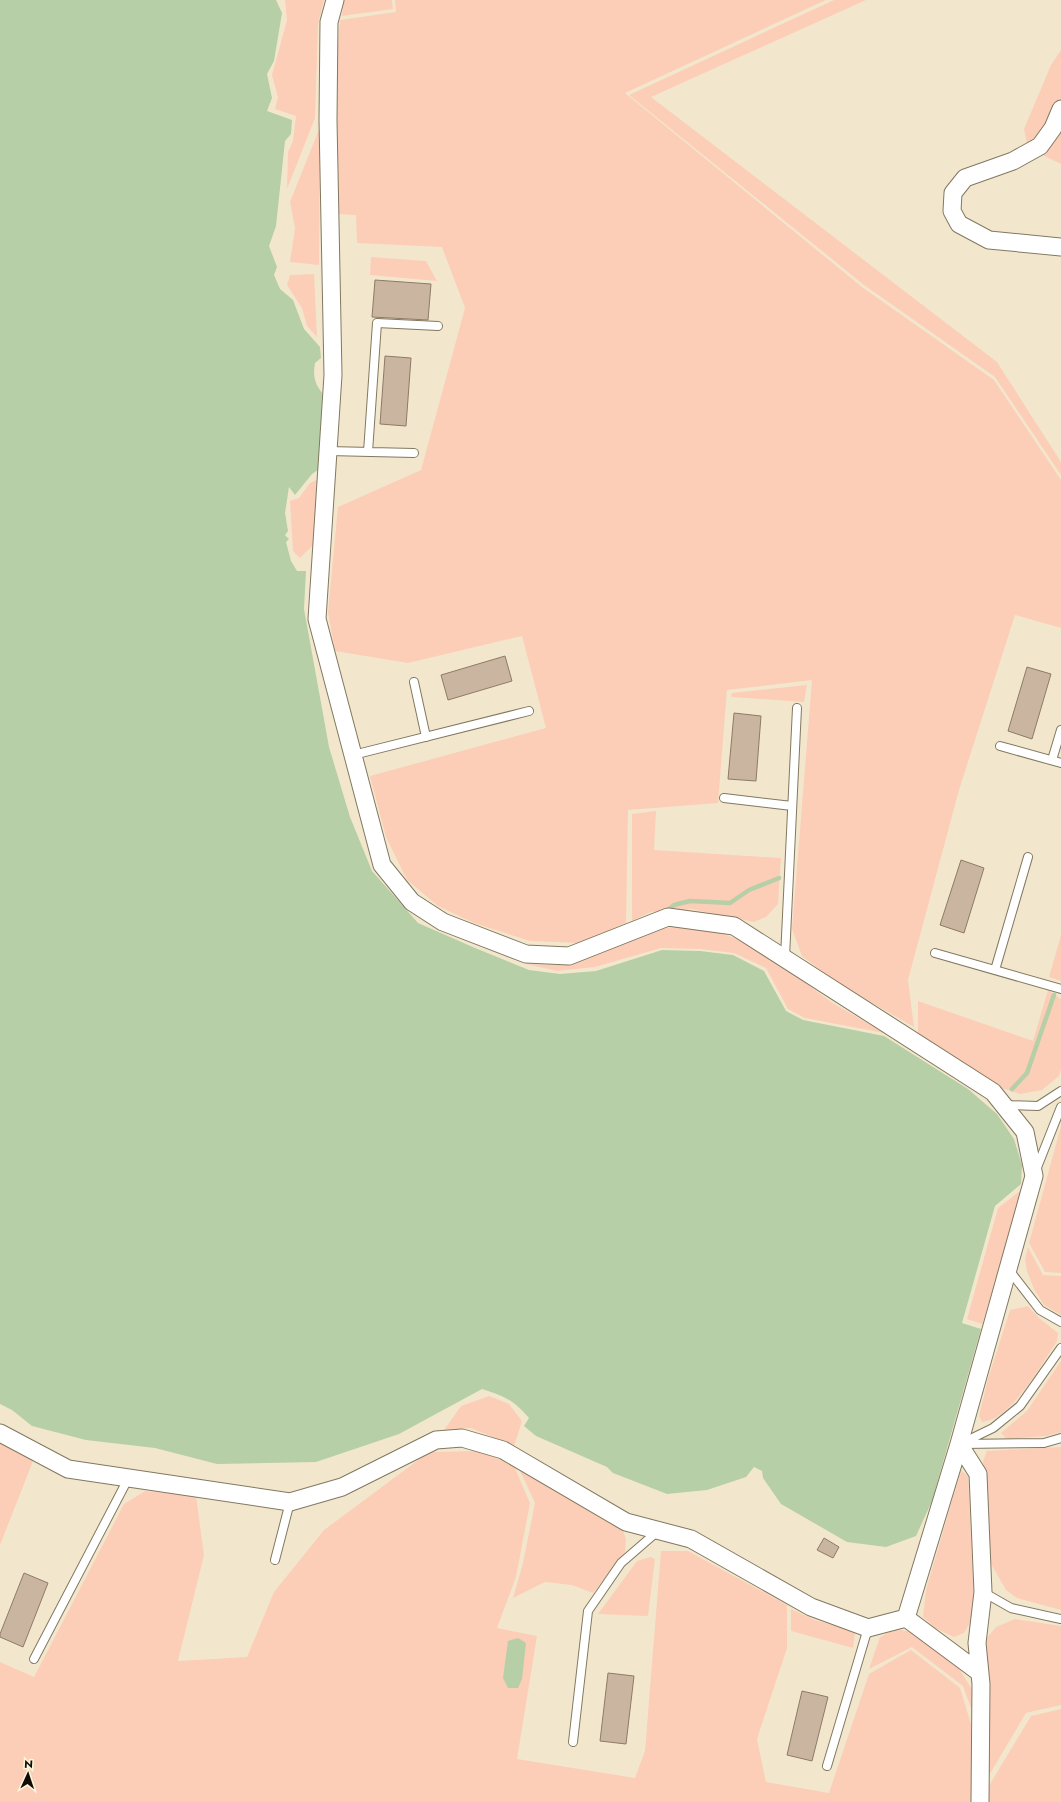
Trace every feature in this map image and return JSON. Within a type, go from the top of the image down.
[{"type":"street","points":[[335,0],[329,22],[328,120],[333,375],[318,619],[382,865],[412,902],[444,922],[526,954],[569,956],[668,917],[734,926],[993,1092],[1025,1132],[1034,1176],[959,1444],[906,1618]]},
{"type":"street","points":[[1061,109],[1053,128],[1040,146],[1013,161],[965,178],[953,193],[952,211],[959,224],[990,240],[1061,247]]},
{"type":"street","points":[[0,1433],[68,1469],[290,1502],[342,1487],[436,1440],[462,1438],[503,1450],[626,1522],[691,1539],[811,1607],[868,1628],[906,1618]]},
{"type":"street","points":[[959,1444],[978,1474],[984,1592],[977,1643],[980,1673],[980,1802]]},
{"type":"street","points":[[906,1618],[980,1673]]},
{"type":"lane","points":[[368,452],[377,323],[438,326]]},
{"type":"lane","points":[[328,451],[414,453]]},
{"type":"lane","points":[[414,682],[426,737]]},
{"type":"lane","points":[[785,958],[797,708]]},
{"type":"lane","points":[[353,756],[529,710]]},
{"type":"lane","points":[[1052,760],[1061,730]]},
{"type":"lane","points":[[1000,746],[1061,763]]},
{"type":"lane","points":[[724,798],[792,806]]},
{"type":"lane","points":[[994,970],[1028,858]]},
{"type":"lane","points":[[935,953],[1061,989]]},
{"type":"lane","points":[[1003,1105],[1038,1106],[1061,1091]]},
{"type":"lane","points":[[1034,1176],[1061,1107]]},
{"type":"lane","points":[[1008,1269],[1040,1310],[1061,1322]]},
{"type":"lane","points":[[959,1444],[993,1428],[1020,1406],[1061,1348]]},
{"type":"lane","points":[[959,1444],[1044,1443],[1061,1438]]},
{"type":"lane","points":[[34,1659],[129,1477]]},
{"type":"lane","points":[[275,1560],[290,1502]]},
{"type":"lane","points":[[573,1742],[588,1611],[620,1563],[659,1530]]},
{"type":"lane","points":[[984,1592],[1011,1608],[1061,1619]]},
{"type":"lane","points":[[827,1766],[868,1628]]},
{"type":"shaded area","points":[[0,0],[276,0],[282,13],[274,61],[267,74],[272,98],[267,111],[292,120],[291,134],[285,141],[276,226],[269,246],[277,267],[274,275],[280,289],[293,300],[304,329],[320,347],[321,358],[315,363],[314,375],[317,386],[322,393],[321,468],[312,474],[295,495],[289,487],[285,513],[288,531],[285,535],[289,539],[286,542],[291,561],[297,571],[306,571],[304,609],[329,747],[350,817],[372,871],[418,923],[529,970],[560,974],[596,971],[662,950],[700,951],[733,955],[764,971],[786,1011],[803,1020],[884,1036],[968,1089],[997,1114],[1014,1139],[1022,1165],[1021,1184],[995,1206],[962,1323],[981,1329],[932,1501],[916,1536],[886,1547],[847,1542],[781,1504],[763,1478],[762,1471],[754,1467],[746,1477],[707,1490],[667,1494],[613,1473],[607,1467],[536,1436],[524,1426],[529,1418],[518,1407],[508,1399],[482,1389],[399,1434],[316,1462],[217,1464],[155,1448],[86,1440],[32,1426],[12,1410],[0,1404]]},
{"type":"shaded area","points":[[285,0],[324,0],[318,24],[315,118],[287,189],[288,152],[293,141],[296,116],[275,109],[278,97],[272,75],[287,20]]},
{"type":"shaded area","points":[[344,0],[392,0],[393,9],[342,16]]},
{"type":"shaded area","points":[[395,0],[826,0],[625,93],[862,287],[994,380],[1061,480],[1061,628],[1015,615],[959,790],[908,980],[914,1027],[836,982],[802,956],[792,929],[812,680],[727,690],[718,803],[628,810],[626,923],[579,943],[530,941],[474,923],[438,906],[407,880],[386,837],[370,776],[546,728],[522,636],[408,663],[335,651],[328,612],[338,507],[421,470],[465,308],[442,247],[357,243],[356,215],[338,214],[336,70],[340,20],[396,12]]},
{"type":"shaded area","points":[[834,0],[866,0],[651,97],[997,362],[1061,462],[1061,475],[995,377],[864,285],[629,95]]},
{"type":"shaded area","points":[[1061,50],[1061,164],[1028,148],[1024,129],[1051,65]]},
{"type":"shaded area","points":[[320,127],[319,265],[290,262],[295,228],[290,202]]},
{"type":"shaded area","points":[[371,257],[426,261],[437,281],[370,275]]},
{"type":"shaded area","points":[[314,274],[317,337],[307,326],[302,308],[287,285],[290,275]]},
{"type":"shaded area","points":[[319,479],[313,545],[300,558],[293,551],[290,501],[299,498],[310,483]]},
{"type":"shaded area","points":[[807,685],[804,702],[731,697],[732,693]]},
{"type":"shaded area","points":[[656,811],[654,850],[781,858],[778,904],[766,917],[754,922],[691,909],[651,912],[632,921],[632,814]]},
{"type":"shaded area","points":[[677,927],[707,929],[741,940],[771,957],[831,1002],[884,1033],[805,1018],[788,1009],[766,968],[734,953],[700,949],[661,948],[595,967],[557,971],[526,964],[557,965],[581,960],[656,929]]},
{"type":"shaded area","points":[[1061,935],[1061,981],[1049,977]]},
{"type":"shaded area","points":[[1048,990],[1061,999],[1061,1069],[1059,1076],[1042,1090],[1020,1094],[1001,1088],[918,1034],[918,1001],[1033,1041]]},
{"type":"shaded area","points":[[1061,1126],[1061,1273],[1045,1272],[1029,1243]]},
{"type":"shaded area","points":[[1020,1191],[1019,1206],[982,1324],[967,1319],[998,1208]]},
{"type":"shaded area","points":[[1028,1247],[1043,1275],[1061,1276],[1061,1315],[1044,1305],[1034,1289],[1027,1271],[1025,1259]]},
{"type":"shaded area","points":[[1028,1306],[1039,1318],[1058,1333],[1057,1341],[1015,1402],[993,1419],[982,1422],[979,1416],[988,1379],[1010,1310]]},
{"type":"shaded area","points":[[1061,1361],[1061,1432],[1047,1436],[1007,1439],[1001,1433],[1027,1411]]},
{"type":"shaded area","points":[[489,1396],[509,1404],[522,1421],[514,1446],[471,1428],[444,1430],[461,1406]]},
{"type":"shaded area","points":[[0,1443],[33,1461],[0,1545]]},
{"type":"shaded area","points":[[1061,1447],[1061,1610],[1017,1598],[1006,1590],[990,1562],[983,1461],[987,1451]]},
{"type":"shaded area","points":[[479,1451],[514,1466],[530,1503],[516,1577],[497,1628],[537,1636],[517,1759],[635,1778],[645,1751],[661,1551],[688,1551],[787,1605],[787,1648],[757,1739],[766,1782],[829,1793],[869,1674],[911,1650],[960,1688],[974,1734],[975,1802],[0,1802],[0,1662],[34,1677],[124,1504],[145,1491],[196,1496],[204,1555],[178,1661],[247,1657],[274,1592],[324,1530],[429,1452]]},
{"type":"shaded area","points":[[961,1470],[968,1476],[974,1601],[972,1619],[964,1633],[954,1637],[935,1628],[923,1617],[926,1590]]},
{"type":"shaded area","points":[[520,1471],[622,1528],[626,1539],[625,1552],[593,1593],[572,1585],[545,1582],[513,1598],[523,1563],[535,1503]]},
{"type":"shaded area","points":[[650,1557],[655,1559],[648,1616],[598,1614],[637,1561]]},
{"type":"shaded area","points":[[791,1609],[815,1620],[855,1632],[853,1648],[791,1631]]},
{"type":"shaded area","points":[[1015,1619],[1061,1626],[1061,1705],[1026,1713],[988,1777],[985,1640],[996,1627]]},
{"type":"shaded area","points":[[895,1629],[912,1632],[958,1667],[973,1691],[975,1719],[963,1686],[912,1647],[869,1669],[880,1637]]},
{"type":"shaded area","points":[[518,1638],[526,1643],[522,1679],[518,1688],[508,1688],[503,1678],[508,1641]]},
{"type":"shaded area","points":[[1061,1709],[1061,1802],[987,1802],[987,1789],[1031,1716]]},
{"type":"building","points":[[375,280],[431,284],[428,320],[372,317]]},
{"type":"building","points":[[385,356],[411,358],[406,426],[380,424]]},
{"type":"building","points":[[505,656],[512,681],[448,700],[441,675]]},
{"type":"building","points":[[1027,667],[1051,674],[1032,739],[1008,731]]},
{"type":"building","points":[[734,713],[761,716],[756,781],[728,779]]},
{"type":"building","points":[[961,860],[984,868],[964,933],[940,925]]},
{"type":"building","points":[[824,1538],[839,1547],[833,1558],[817,1550]]},
{"type":"building","points":[[24,1573],[48,1583],[23,1647],[0,1637],[0,1634]]},
{"type":"building","points":[[608,1673],[634,1676],[626,1744],[600,1741]]},
{"type":"building","points":[[802,1691],[828,1697],[812,1761],[787,1755]]},
{"type":"waterway","points":[[667,911],[674,905],[690,901],[730,903],[749,890],[779,878]]},
{"type":"waterway","points":[[1012,1089],[1027,1073],[1054,995]]}]
